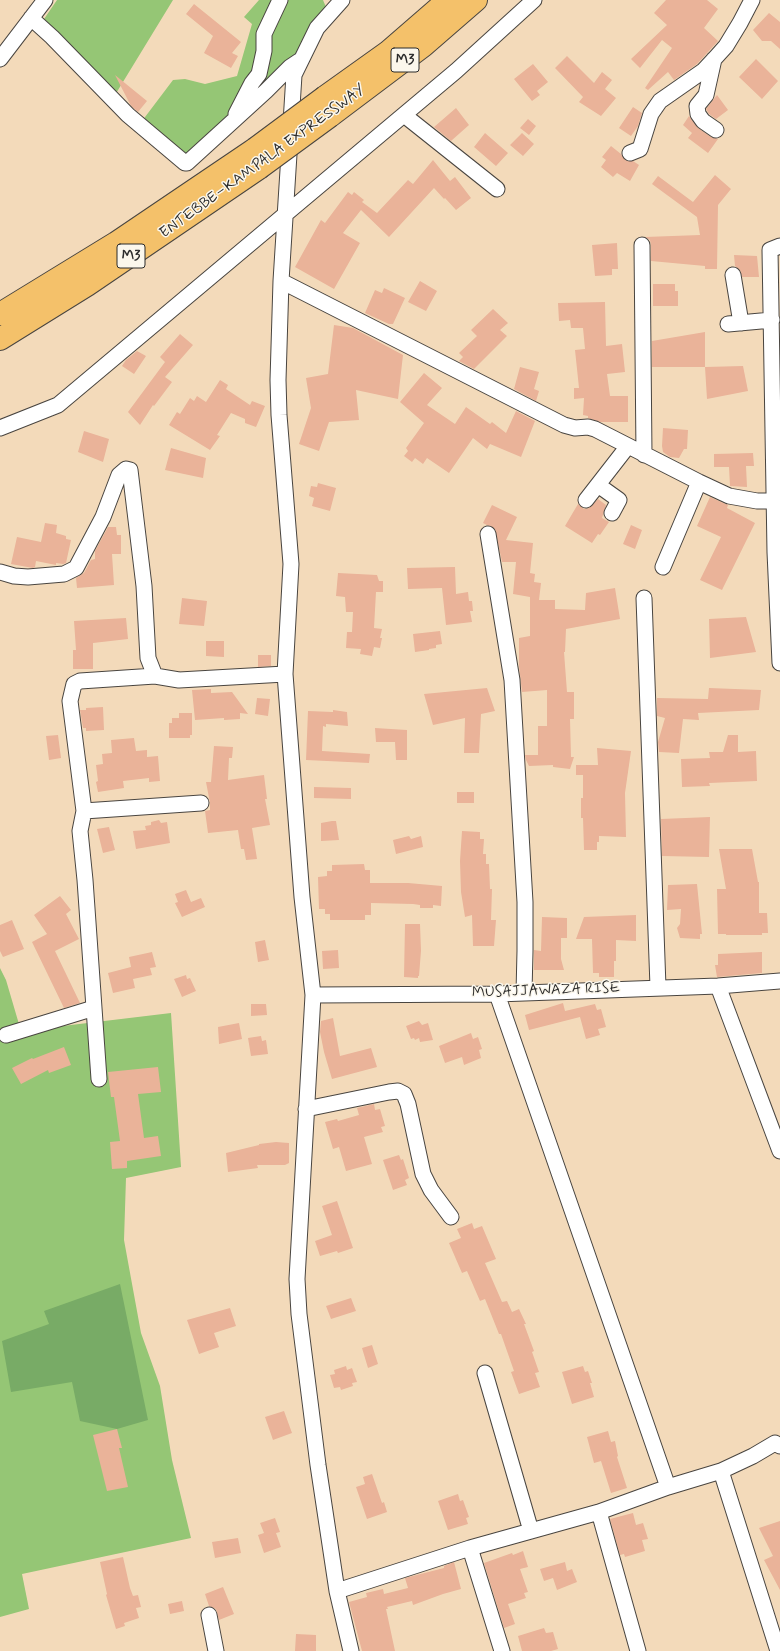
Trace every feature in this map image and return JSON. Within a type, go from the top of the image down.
[{"type":"highway","name":"ENTEBBE–KAMPALA EXPRESSWAY","points":[[328,106],[448,0]]},
{"type":"highway","name":"ENTEBBE–KAMPALA EXPRESSWAY","points":[[0,339],[87,285],[328,106],[423,46],[476,0]]},
{"type":"highway","name":"ENTEBBE–KAMPALA EXPRESSWAY","points":[[0,314],[257,159]]},
{"type":"street","points":[[0,59],[45,0]]},
{"type":"street","points":[[232,122],[259,74],[264,51],[264,34],[280,0]]},
{"type":"street","points":[[342,0],[317,28],[294,75],[281,281],[278,380],[279,416],[291,564],[285,674],[302,897],[313,995],[300,1197],[297,1286],[299,1314],[318,1465],[337,1592],[351,1651]]},
{"type":"street","points":[[0,428],[58,405],[456,71],[534,0]]},
{"type":"street","points":[[630,154],[640,149],[651,114],[660,100],[703,71],[730,40],[752,0]]},
{"type":"street","points":[[31,18],[52,37],[128,115],[183,162],[187,163],[290,67],[302,59]]},
{"type":"street","points":[[714,59],[706,95],[697,106],[698,114],[703,121],[716,130]]},
{"type":"street","points":[[404,115],[497,189]]},
{"type":"street","points":[[642,245],[644,455]]},
{"type":"street","points":[[780,246],[770,250],[774,312],[777,501],[775,552],[780,663]]},
{"type":"street","points":[[733,275],[735,323],[774,312]]},
{"type":"street","points":[[281,281],[564,425],[574,428],[588,427],[594,429],[729,496],[757,501],[777,501]]},
{"type":"street","points":[[586,500],[628,446]]},
{"type":"street","points":[[0,572],[14,576],[28,577],[64,574],[76,568],[103,517],[119,475],[126,469],[130,470],[144,586],[148,658],[154,676]]},
{"type":"street","points":[[663,567],[699,482]]},
{"type":"street","points":[[598,485],[619,500],[612,513]]},
{"type":"street","points":[[488,534],[512,680],[525,902],[524,993]]},
{"type":"street","points":[[644,598],[658,987]]},
{"type":"street","points":[[99,1079],[80,832],[84,811],[70,701],[74,684],[80,681],[154,676],[179,680],[285,674]]},
{"type":"street","points":[[84,811],[201,803]]},
{"type":"street","name":"MUSAJJAWAZA RISE","points":[[313,995],[497,994],[718,986],[780,981]]},
{"type":"street","points":[[718,986],[780,1151]]},
{"type":"street","points":[[497,994],[668,1487]]},
{"type":"street","points":[[6,1035],[94,1008]]},
{"type":"street","points":[[306,1109],[389,1092],[398,1091],[404,1094],[408,1104],[423,1174],[431,1190],[451,1217]]},
{"type":"street","points":[[485,1373],[531,1531]]},
{"type":"street","points":[[337,1592],[470,1548],[599,1512],[668,1487],[721,1471],[778,1442]]},
{"type":"street","points":[[721,1471],[778,1651]]},
{"type":"street","points":[[599,1512],[638,1651]]},
{"type":"street","points":[[470,1548],[502,1651]]},
{"type":"street","points":[[209,1615],[216,1651]]},
{"type":"green space","points":[[57,0],[173,0],[115,95],[42,22]]},
{"type":"green space","points":[[259,0],[323,0],[328,12],[316,42],[185,162],[139,125],[173,80],[185,79],[205,84],[237,76],[252,24],[244,17]]},
{"type":"green space","points":[[0,968],[6,980],[21,1031],[171,1013],[181,1167],[126,1178],[124,1240],[141,1333],[160,1386],[172,1460],[191,1538],[22,1574],[29,1609],[0,1617]]},
{"type":"green space","points":[[120,1284],[148,1420],[117,1429],[80,1421],[72,1382],[11,1392],[2,1341],[49,1324],[44,1311]]},
{"type":"building","points":[[666,0],[707,0],[718,9],[704,28],[718,41],[697,64],[674,80],[668,72],[648,90],[645,88],[672,48],[662,40],[640,68],[631,59],[667,25],[654,13]]},
{"type":"building","points":[[194,4],[241,42],[232,53],[238,56],[231,68],[204,53],[213,36],[186,14]]},
{"type":"building","points":[[769,13],[780,22],[780,49],[771,41],[762,41],[753,30]]},
{"type":"building","points":[[567,56],[594,83],[602,72],[612,80],[605,89],[616,98],[601,116],[579,102],[583,97],[555,68]]},
{"type":"building","points":[[756,59],[778,81],[762,99],[739,77]]},
{"type":"building","points":[[533,64],[548,82],[537,91],[540,95],[532,101],[514,79]]},
{"type":"building","points":[[115,75],[147,101],[138,112],[131,106]]},
{"type":"building","points":[[717,95],[728,110],[716,119],[709,114],[706,109]]},
{"type":"building","points":[[633,107],[642,113],[638,126],[631,136],[619,128]]},
{"type":"building","points":[[456,108],[469,125],[451,141],[434,127]]},
{"type":"building","points":[[689,116],[698,128],[711,137],[718,139],[708,153],[688,138],[692,133],[683,125]]},
{"type":"building","points":[[528,119],[536,126],[529,135],[520,128]]},
{"type":"building","points":[[485,133],[508,153],[496,166],[474,147]]},
{"type":"building","points":[[522,133],[534,144],[523,156],[510,145]]},
{"type":"building","points":[[611,146],[621,154],[625,160],[633,161],[639,165],[630,181],[617,173],[613,177],[601,167],[606,160],[602,157]]},
{"type":"building","points":[[433,160],[450,181],[455,177],[471,198],[456,210],[434,188],[389,237],[361,210],[343,233],[360,243],[334,289],[295,267],[321,220],[325,223],[348,192],[352,195],[354,192],[364,200],[362,202],[377,213],[408,180],[413,184]]},
{"type":"building","points":[[715,175],[731,189],[718,205],[717,269],[705,269],[705,266],[651,261],[650,240],[645,237],[700,235],[697,217],[652,184],[658,176],[693,202]]},
{"type":"building","points":[[617,243],[618,269],[612,269],[612,275],[595,276],[592,245]]},
{"type":"building","points":[[734,255],[757,256],[759,277],[742,277],[740,270],[735,266]]},
{"type":"building","points":[[420,281],[437,291],[426,311],[408,302]]},
{"type":"building","points":[[653,284],[675,284],[675,291],[678,291],[678,306],[653,306]]},
{"type":"building","points":[[384,288],[405,298],[393,324],[389,324],[365,313],[375,290],[382,293]]},
{"type":"building","points":[[605,302],[606,346],[622,344],[625,372],[607,374],[610,396],[628,396],[628,422],[600,422],[583,415],[584,398],[574,399],[574,388],[579,388],[575,350],[585,349],[583,328],[571,328],[570,320],[559,321],[558,303]]},
{"type":"building","points":[[493,309],[508,323],[500,330],[507,336],[474,369],[459,361],[463,357],[459,353],[477,336],[471,330]]},
{"type":"building","points":[[334,325],[353,328],[403,355],[398,399],[356,390],[359,420],[329,422],[319,451],[299,444],[311,408],[306,378],[328,374]]},
{"type":"building","points":[[705,332],[705,367],[652,367],[652,341]]},
{"type":"building","points":[[180,334],[193,345],[165,377],[172,382],[154,406],[153,405],[140,425],[128,412],[165,362],[160,357]]},
{"type":"building","points":[[137,351],[146,356],[134,374],[122,366],[126,360]]},
{"type":"building","points":[[743,366],[748,391],[707,399],[705,367]]},
{"type":"building","points":[[520,367],[539,372],[534,389],[539,391],[536,401],[514,389]]},
{"type":"building","points":[[424,373],[442,388],[427,405],[455,424],[466,407],[490,424],[492,422],[506,433],[516,411],[535,421],[521,457],[490,444],[487,449],[473,438],[449,473],[427,458],[423,464],[415,458],[412,462],[404,456],[408,451],[406,448],[424,423],[400,402]]},
{"type":"building","points":[[220,380],[228,385],[226,389],[250,405],[252,401],[265,406],[256,427],[245,423],[245,419],[231,413],[217,435],[220,436],[210,450],[169,425],[177,412],[180,414],[190,398],[194,401],[197,396],[206,402]]},
{"type":"building","points":[[663,428],[688,430],[687,449],[684,449],[679,458],[670,457],[663,452]]},
{"type":"building","points":[[84,431],[109,439],[103,462],[78,452]]},
{"type":"building","points":[[171,448],[206,458],[203,478],[165,470]]},
{"type":"building","points":[[753,453],[754,466],[746,466],[747,487],[730,486],[729,467],[714,467],[714,454]]},
{"type":"building","points":[[318,483],[336,488],[330,511],[312,506],[314,498],[309,496],[311,486],[317,487]]},
{"type":"building","points":[[710,497],[728,505],[727,508],[755,523],[722,590],[700,580],[721,537],[697,526]]},
{"type":"building","points":[[598,499],[606,505],[602,518],[609,522],[592,543],[565,526],[578,504],[584,509],[589,508]]},
{"type":"building","points":[[492,505],[517,517],[506,540],[533,543],[530,573],[535,574],[534,582],[541,583],[539,600],[555,600],[555,609],[585,610],[586,593],[615,588],[620,619],[566,629],[564,652],[567,692],[574,692],[574,719],[570,719],[571,757],[574,757],[570,769],[553,767],[553,765],[529,766],[526,760],[525,755],[538,755],[538,726],[547,726],[547,690],[522,692],[519,666],[519,638],[530,636],[530,597],[513,594],[516,562],[502,562],[495,529],[483,523]]},
{"type":"building","points":[[45,523],[57,525],[56,533],[66,536],[66,539],[71,540],[66,563],[56,563],[56,565],[36,561],[35,567],[33,568],[11,564],[17,537],[41,542]]},
{"type":"building","points":[[631,525],[642,530],[635,549],[623,544]]},
{"type":"building","points":[[108,527],[116,527],[117,535],[121,535],[121,554],[112,554],[114,585],[77,588],[76,578],[84,573],[91,560],[95,559],[95,551]]},
{"type":"building","points":[[455,567],[456,594],[468,592],[469,601],[472,601],[473,611],[470,611],[472,622],[446,625],[442,588],[408,589],[407,568]]},
{"type":"building","points":[[338,573],[377,575],[379,581],[383,581],[383,592],[376,592],[374,628],[382,629],[380,638],[382,638],[380,648],[374,647],[372,656],[360,654],[361,649],[346,648],[347,632],[352,632],[353,612],[346,612],[345,597],[336,596]]},
{"type":"building","points":[[182,598],[207,601],[204,626],[179,624]]},
{"type":"building","points":[[746,617],[756,652],[710,658],[709,619]]},
{"type":"building","points":[[126,618],[128,639],[93,643],[93,669],[73,669],[73,650],[76,650],[74,621]]},
{"type":"building","points":[[440,631],[442,644],[436,645],[436,648],[415,652],[413,634]]},
{"type":"building","points":[[206,641],[224,641],[224,657],[206,656]]},
{"type":"building","points":[[258,655],[271,655],[271,666],[258,667]]},
{"type":"building","points":[[487,688],[495,711],[481,714],[479,753],[464,753],[465,718],[433,725],[424,694]]},
{"type":"building","points":[[709,688],[761,690],[759,710],[698,713],[699,720],[683,719],[679,753],[659,752],[658,742],[665,718],[657,716],[657,698],[708,699]]},
{"type":"building","points":[[211,689],[211,693],[232,692],[248,714],[240,713],[240,719],[224,720],[224,718],[195,720],[192,690]]},
{"type":"building","points":[[257,698],[270,699],[268,716],[255,714]]},
{"type":"building","points":[[103,707],[104,730],[86,731],[86,728],[83,728],[80,710],[86,710],[86,708]]},
{"type":"building","points":[[333,710],[347,712],[348,726],[326,724],[326,727],[323,726],[322,751],[370,754],[369,763],[306,760],[308,711],[333,712]]},
{"type":"building","points":[[179,713],[192,713],[192,735],[190,735],[190,738],[169,738],[169,723],[172,723],[172,718],[179,718]]},
{"type":"building","points":[[375,728],[407,730],[407,760],[396,760],[395,742],[376,742]]},
{"type":"building","points":[[58,735],[61,758],[49,760],[46,736]]},
{"type":"building","points":[[728,735],[738,735],[738,752],[756,751],[757,781],[709,783],[710,786],[682,787],[681,759],[710,758],[709,752],[723,752]]},
{"type":"building","points":[[134,738],[136,751],[147,750],[147,757],[158,756],[160,781],[149,782],[149,778],[123,781],[124,788],[98,792],[96,782],[98,781],[96,765],[103,764],[102,754],[112,753],[111,740]]},
{"type":"building","points":[[214,746],[233,747],[232,758],[229,758],[228,780],[264,775],[267,799],[265,799],[270,825],[252,828],[257,859],[246,860],[244,849],[241,849],[238,830],[208,833],[205,811],[210,810],[210,803],[206,782],[211,782]]},
{"type":"building","points":[[597,748],[631,751],[625,793],[626,837],[599,836],[597,850],[584,850],[583,818],[581,818],[583,775],[576,775],[576,765],[598,765]]},
{"type":"building","points":[[314,787],[351,788],[351,799],[314,798]]},
{"type":"building","points":[[457,792],[474,792],[474,803],[457,803]]},
{"type":"building","points":[[710,817],[709,857],[662,856],[661,819]]},
{"type":"building","points":[[159,820],[161,823],[167,822],[170,843],[136,849],[133,831],[146,830],[145,826],[151,825],[151,822]]},
{"type":"building","points":[[336,821],[339,840],[321,841],[321,823]]},
{"type":"building","points":[[109,827],[115,850],[103,853],[97,829]]},
{"type":"building","points":[[462,831],[480,832],[480,839],[484,839],[483,854],[486,854],[486,864],[489,864],[490,889],[492,889],[491,920],[496,920],[494,946],[473,946],[472,915],[465,917],[461,892],[460,861]]},
{"type":"building","points":[[409,836],[411,839],[421,836],[423,847],[396,854],[393,840]]},
{"type":"building","points":[[719,849],[752,849],[759,882],[759,913],[767,913],[768,933],[762,933],[762,935],[718,934],[717,889],[726,889]]},
{"type":"building","points":[[364,864],[365,870],[370,870],[370,883],[408,883],[442,886],[441,906],[433,905],[433,908],[420,908],[420,905],[413,904],[371,903],[371,915],[365,915],[365,920],[330,920],[330,914],[325,914],[325,909],[319,909],[318,877],[327,876],[327,871],[332,871],[332,865]]},
{"type":"building","points":[[697,884],[702,934],[700,934],[700,939],[680,938],[677,928],[680,924],[681,909],[667,910],[668,885]]},
{"type":"building","points":[[186,890],[191,902],[201,898],[205,907],[182,917],[175,903],[178,902],[175,894]]},
{"type":"building","points":[[60,896],[71,910],[66,914],[79,939],[55,951],[80,1003],[64,1008],[32,942],[47,934],[34,915]]},
{"type":"building","points":[[636,915],[636,941],[616,940],[614,977],[599,977],[599,973],[593,973],[592,939],[576,939],[584,917]]},
{"type":"building","points":[[542,917],[567,918],[567,938],[561,938],[561,959],[564,970],[534,970],[534,950],[541,951]]},
{"type":"building","points":[[12,920],[24,949],[3,957],[0,951],[0,925]]},
{"type":"building","points":[[405,924],[420,924],[421,951],[418,978],[404,977]]},
{"type":"building","points":[[265,940],[269,960],[258,962],[255,942]]},
{"type":"building","points":[[338,950],[339,968],[323,969],[322,951]]},
{"type":"building","points":[[152,952],[156,967],[150,968],[152,975],[133,979],[135,988],[113,993],[108,973],[131,967],[129,957]]},
{"type":"building","points":[[762,952],[762,973],[717,977],[715,965],[718,965],[718,954]]},
{"type":"building","points":[[186,975],[187,979],[190,978],[196,991],[182,997],[174,979]]},
{"type":"building","points":[[563,1003],[565,1011],[595,1004],[597,1010],[601,1009],[606,1027],[598,1029],[600,1035],[586,1039],[580,1017],[529,1030],[525,1015]]},
{"type":"building","points":[[251,1004],[266,1004],[267,1015],[251,1016]]},
{"type":"building","points":[[333,1018],[340,1056],[371,1048],[377,1067],[332,1079],[320,1032],[321,1021]]},
{"type":"building","points":[[419,1021],[422,1025],[428,1023],[433,1040],[420,1042],[419,1038],[415,1040],[414,1038],[411,1039],[406,1026]]},
{"type":"building","points":[[239,1023],[242,1039],[219,1044],[218,1027]]},
{"type":"building","points":[[471,1033],[473,1039],[478,1037],[482,1049],[479,1050],[481,1058],[464,1065],[462,1057],[445,1063],[439,1046]]},
{"type":"building","points":[[261,1036],[262,1041],[266,1040],[268,1054],[251,1056],[248,1038]]},
{"type":"building","points":[[64,1047],[71,1065],[49,1073],[48,1070],[21,1084],[12,1068],[32,1058],[33,1059]]},
{"type":"building","points":[[158,1067],[161,1092],[138,1094],[144,1138],[158,1136],[161,1156],[127,1161],[127,1168],[112,1169],[110,1142],[120,1141],[114,1097],[111,1097],[108,1072]]},
{"type":"building","points":[[374,1104],[375,1110],[380,1109],[385,1126],[381,1127],[383,1132],[364,1137],[372,1164],[346,1171],[339,1147],[333,1149],[325,1122],[337,1119],[338,1121],[359,1115],[357,1108]]},
{"type":"building","points":[[276,1142],[289,1143],[289,1163],[285,1165],[257,1165],[258,1168],[228,1172],[226,1153],[259,1144]]},
{"type":"building","points":[[399,1155],[401,1160],[403,1159],[409,1178],[405,1180],[407,1185],[393,1190],[383,1160]]},
{"type":"building","points":[[337,1201],[353,1248],[338,1253],[337,1251],[320,1256],[315,1241],[332,1235],[322,1206]]},
{"type":"building","points":[[472,1223],[474,1229],[482,1226],[496,1259],[485,1263],[502,1302],[507,1301],[512,1312],[519,1309],[526,1324],[524,1324],[534,1351],[532,1352],[539,1372],[535,1373],[540,1387],[519,1394],[511,1372],[514,1371],[501,1334],[499,1334],[485,1299],[480,1301],[467,1271],[462,1273],[449,1243],[461,1238],[457,1229]]},
{"type":"building","points":[[351,1298],[356,1311],[331,1319],[326,1306]]},
{"type":"building","points":[[230,1308],[236,1326],[214,1333],[219,1347],[199,1354],[187,1320]]},
{"type":"building","points":[[372,1345],[378,1364],[368,1368],[362,1348]]},
{"type":"building","points":[[346,1366],[347,1370],[352,1368],[357,1382],[352,1383],[353,1386],[341,1390],[340,1387],[334,1388],[330,1375],[335,1374],[334,1370]]},
{"type":"building","points":[[583,1366],[585,1372],[588,1371],[594,1397],[572,1404],[562,1372]]},
{"type":"building","points":[[284,1411],[292,1433],[273,1440],[265,1417]]},
{"type":"building","points":[[117,1429],[122,1448],[119,1448],[128,1487],[107,1491],[93,1435]]},
{"type":"building","points":[[608,1431],[611,1442],[615,1441],[617,1457],[627,1488],[611,1493],[601,1461],[594,1463],[587,1437]]},
{"type":"building","points":[[372,1474],[382,1503],[384,1502],[387,1512],[367,1519],[356,1487],[365,1484],[363,1477]]},
{"type":"building","points":[[458,1494],[460,1501],[463,1500],[469,1517],[466,1518],[468,1524],[448,1530],[438,1501]]},
{"type":"building","points":[[633,1513],[636,1525],[643,1523],[648,1539],[642,1540],[645,1551],[625,1557],[624,1554],[620,1555],[610,1519]]},
{"type":"building","points":[[275,1518],[280,1532],[276,1533],[281,1547],[264,1553],[258,1535],[264,1533],[260,1523]]},
{"type":"building","points":[[780,1521],[780,1590],[764,1560],[773,1556],[759,1528]]},
{"type":"building","points":[[238,1538],[241,1553],[215,1558],[212,1542]]},
{"type":"building","points":[[523,1551],[528,1567],[520,1569],[528,1592],[524,1593],[526,1598],[508,1604],[515,1624],[504,1628],[484,1563],[512,1553],[513,1555]]},
{"type":"building","points":[[123,1557],[130,1588],[133,1596],[138,1595],[141,1607],[136,1608],[139,1618],[124,1623],[125,1626],[116,1629],[106,1595],[100,1562]]},
{"type":"building","points":[[454,1562],[461,1589],[413,1605],[412,1601],[387,1607],[388,1609],[386,1609],[395,1651],[362,1651],[349,1602],[367,1597],[366,1593],[383,1589],[384,1594],[408,1588],[405,1578],[444,1568],[444,1566]]},
{"type":"building","points":[[565,1562],[567,1571],[572,1569],[577,1582],[557,1590],[553,1578],[544,1581],[540,1569]]},
{"type":"building","points":[[223,1587],[234,1614],[219,1620],[216,1609],[209,1606],[205,1594]]},
{"type":"building","points":[[182,1601],[184,1611],[170,1614],[168,1604]]},
{"type":"building","points":[[544,1628],[546,1633],[553,1632],[558,1649],[551,1651],[522,1651],[518,1636]]},
{"type":"building","points":[[296,1634],[316,1635],[316,1651],[295,1651]]}]
